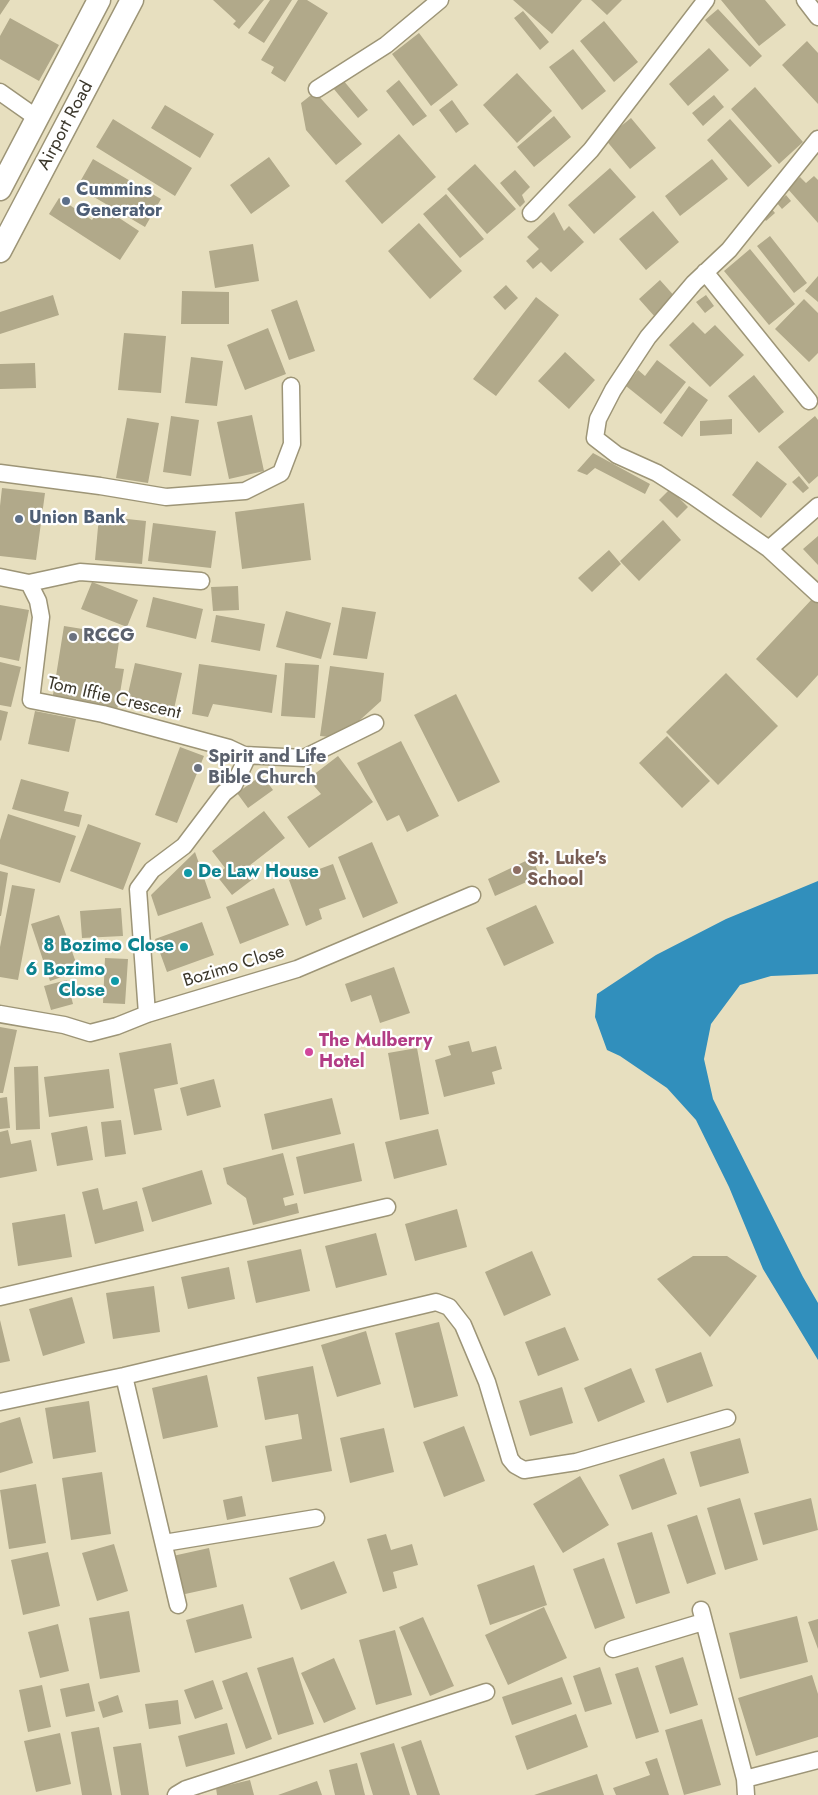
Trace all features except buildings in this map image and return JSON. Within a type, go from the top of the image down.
[{"type":"main road","name":"Airport Road","points":[[0,189],[99,0]]},
{"type":"main road","name":"Airport Road","points":[[0,251],[132,0]]},
{"type":"street","points":[[317,89],[386,45],[440,0]]},
{"type":"street","points":[[531,213],[591,150],[706,0]]},
{"type":"street","points":[[805,0],[818,17]]},
{"type":"street","points":[[0,92],[37,118]]},
{"type":"street","points":[[818,139],[729,250],[705,272],[648,337],[613,390],[598,419],[595,438],[617,455],[657,473],[769,549],[818,594]]},
{"type":"street","points":[[705,272],[809,401]]},
{"type":"street","points":[[0,473],[166,497],[245,491],[281,473],[292,444],[291,386]]},
{"type":"street","points":[[769,549],[818,506]]},
{"type":"street","points":[[0,578],[30,583],[80,572],[202,581]]},
{"type":"street","name":"Tom Iffie Crescent","points":[[30,583],[38,601],[41,617],[31,700],[103,714],[229,748],[244,755],[304,758],[375,723]]},
{"type":"street","points":[[147,1014],[138,889],[152,870],[184,846],[224,793],[234,785],[245,762],[244,755]]},
{"type":"street","name":"Bozimo Close","points":[[0,1014],[64,1024],[90,1033],[297,969],[472,895]]},
{"type":"street","points":[[0,1297],[387,1207]]},
{"type":"street","points":[[0,1402],[124,1376],[436,1302],[449,1307],[463,1325],[487,1382],[510,1459],[515,1465],[524,1470],[576,1462],[727,1418]]},
{"type":"street","points":[[124,1376],[178,1605]]},
{"type":"street","points":[[164,1543],[316,1518]]},
{"type":"street","points":[[613,1649],[702,1616],[746,1787],[818,1760]]},
{"type":"street","points":[[176,1795],[186,1789],[486,1692]]},
{"type":"water","points":[[818,881],[818,974],[771,976],[740,985],[711,1024],[704,1059],[713,1099],[818,1303],[818,1360],[763,1269],[729,1187],[696,1120],[667,1088],[620,1056],[607,1050],[595,1017],[597,994],[656,955],[726,919]]},
{"type":"place","name":"Cummins Generator","points":[[66,201]]},
{"type":"place","name":"Union Bank","points":[[19,519]]},
{"type":"place","name":"RCCG","points":[[73,637]]},
{"type":"place","name":"Spirit and Life Bible Church","points":[[198,768]]},
{"type":"place","name":"St. Luke's School","points":[[517,870]]},
{"type":"place","name":"De Law House","points":[[188,873]]},
{"type":"place","name":"8 Bozimo Close","points":[[184,947]]},
{"type":"place","name":"6 Bozimo Close","points":[[115,981]]},
{"type":"place","name":"The Mulberry Hotel","points":[[309,1052]]}]
